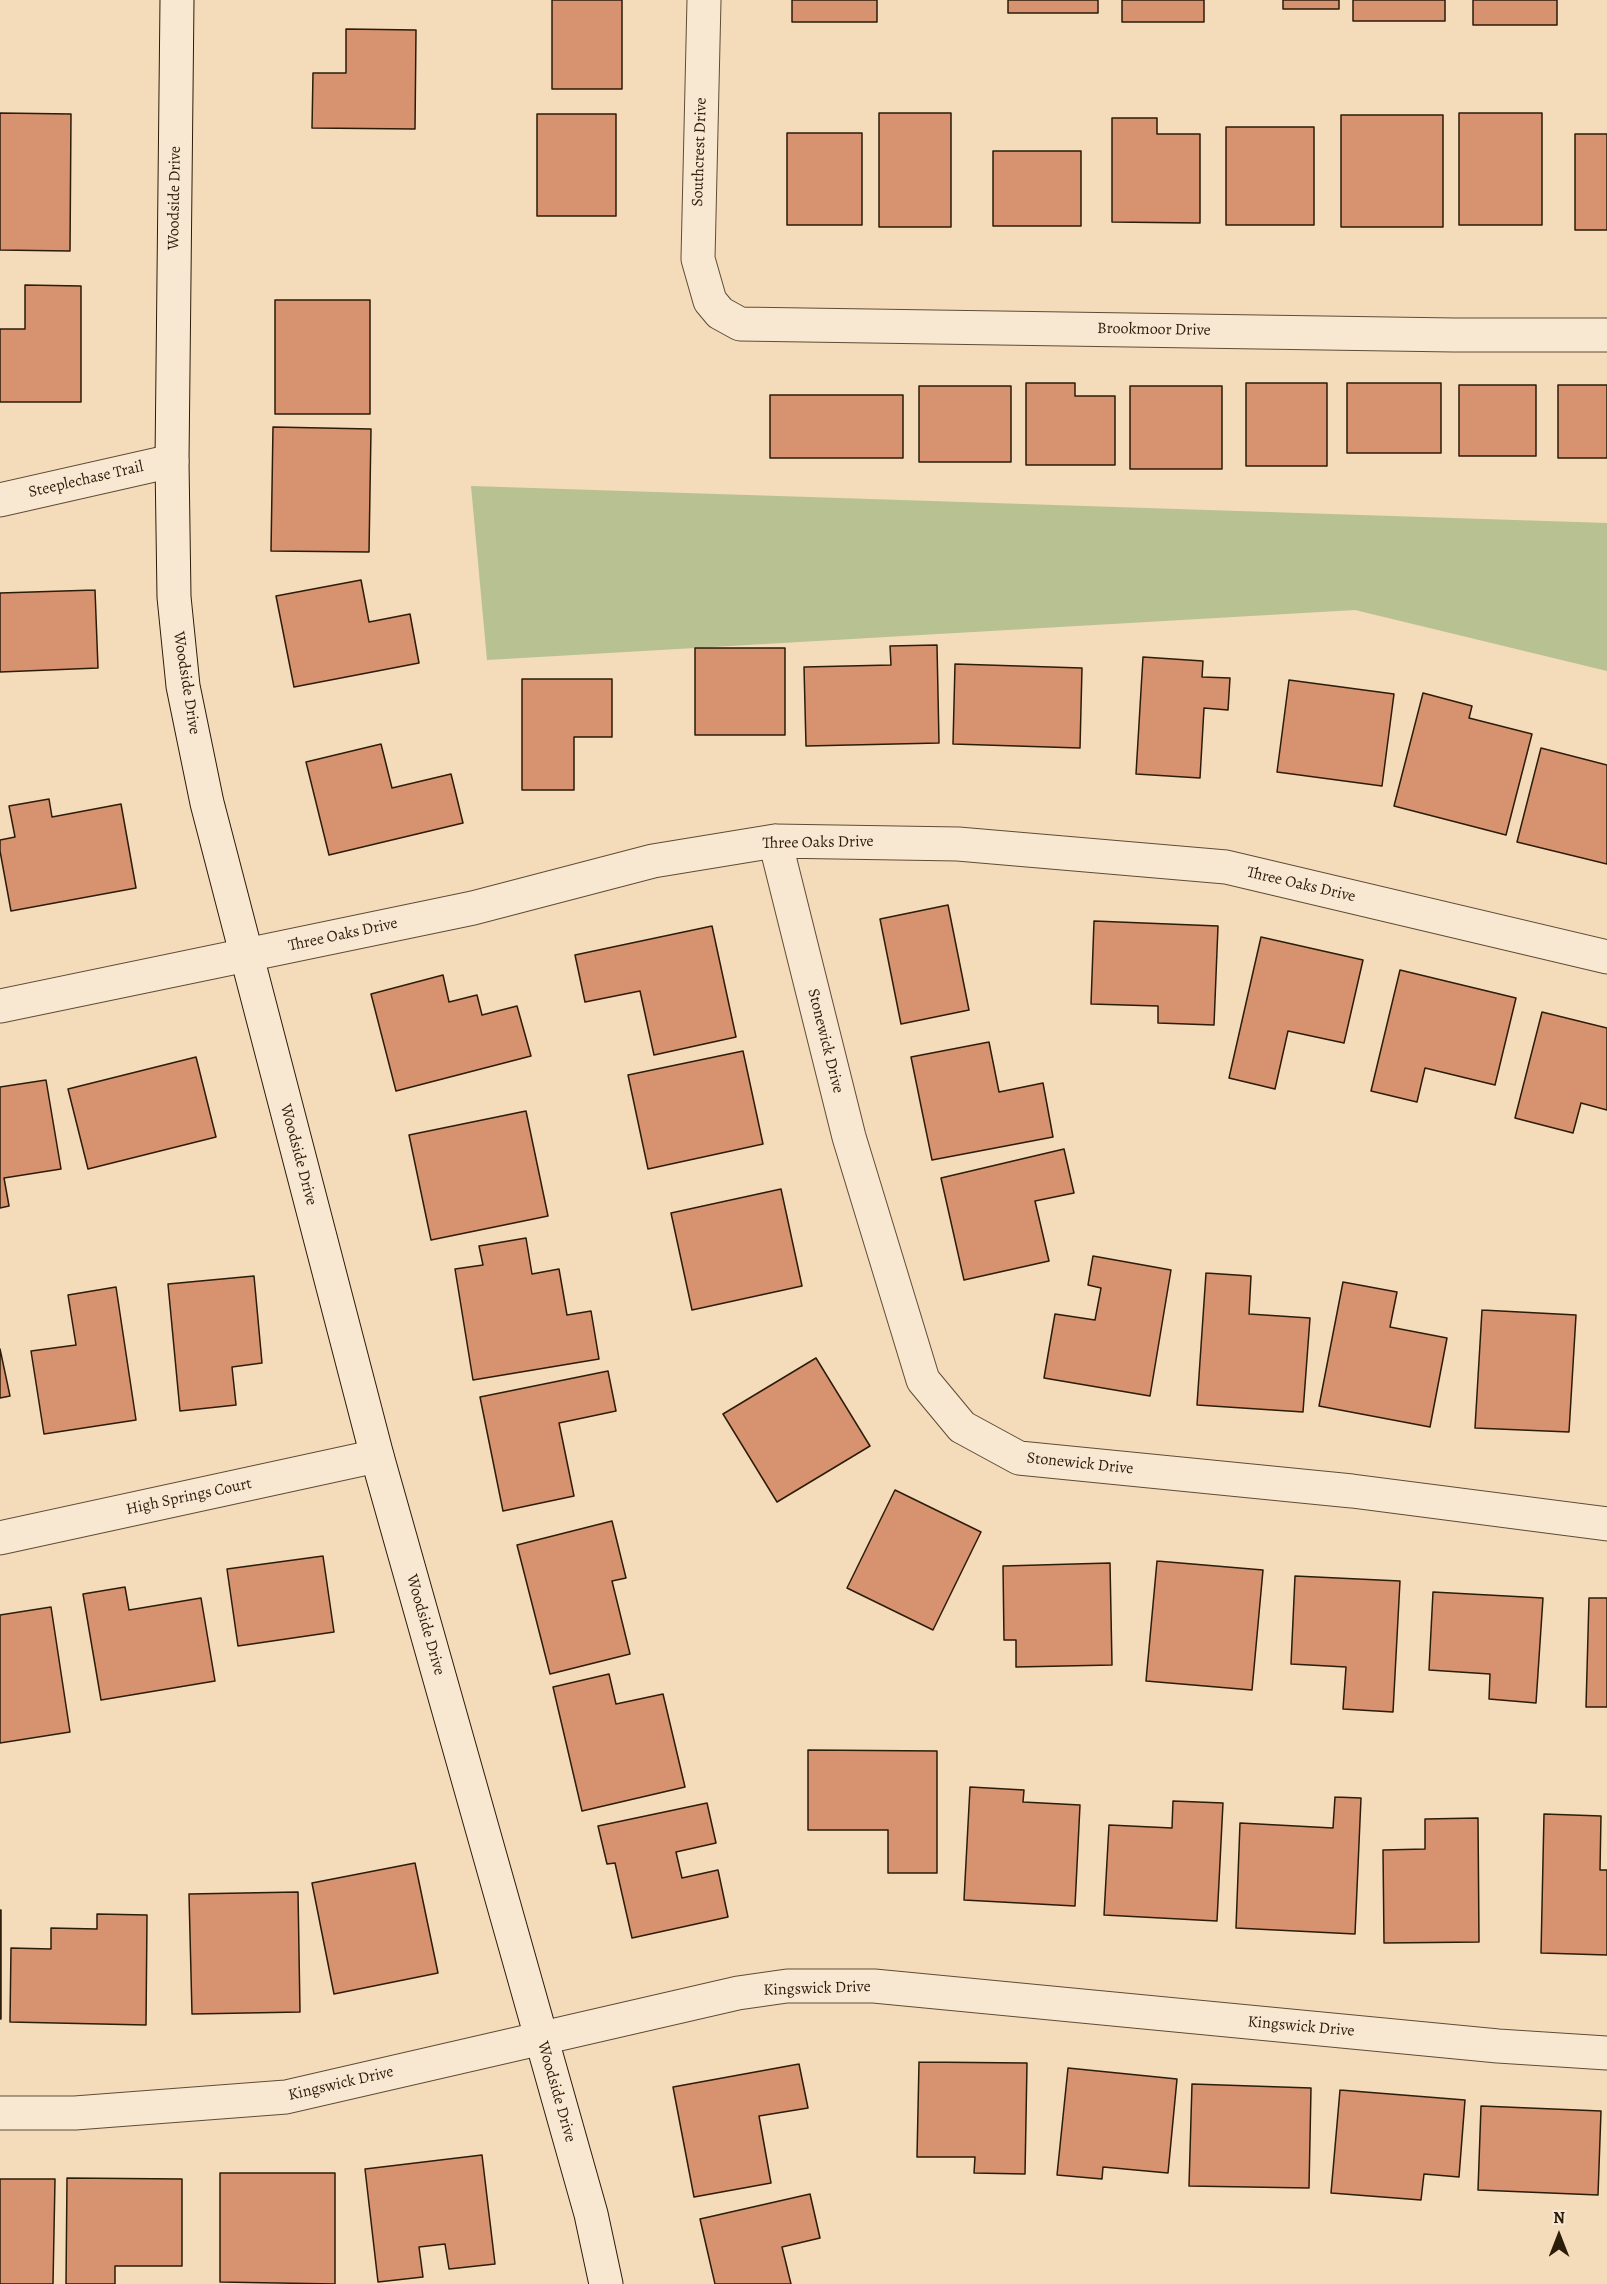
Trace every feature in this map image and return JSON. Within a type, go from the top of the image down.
[{"type":"street","name":"Woodside Drive","points":[[177,0],[172,461],[174,597],[183,686],[207,802],[377,1456],[591,2214],[606,2284]]},
{"type":"street","name":"Southcrest Drive","points":[[704,0],[698,259],[710,302]]},
{"type":"street","name":"Brookmoor Drive","points":[[710,302],[720,313],[740,324],[1607,335]]},
{"type":"street","name":"Steeplechase Trail","points":[[0,500],[172,461]]},
{"type":"street","name":"Three Oaks Drive","points":[[0,1006],[473,908],[653,861],[775,841],[958,844],[1226,867],[1607,957]]},
{"type":"street","name":"Stonewick Drive","points":[[775,841],[849,1137],[922,1380],[962,1427],[1019,1458],[1352,1491],[1607,1524]]},
{"type":"street","name":"High Springs Court","points":[[0,1538],[377,1456]]},
{"type":"street","name":"Kingswick Drive","points":[[0,2113],[75,2113],[286,2097],[738,1993],[787,1986],[874,1986],[1486,2045],[1607,2053]]},
{"type":"green space","points":[[471,486],[1607,523],[1607,671],[1355,610],[487,660]]},
{"type":"building","points":[[552,0],[622,0],[622,89],[552,89]]},
{"type":"building","points":[[792,0],[877,0],[877,22],[792,22]]},
{"type":"building","points":[[1008,0],[1098,0],[1098,13],[1008,13]]},
{"type":"building","points":[[1122,0],[1204,0],[1204,22],[1122,22]]},
{"type":"building","points":[[1283,0],[1339,0],[1339,9],[1283,9]]},
{"type":"building","points":[[1353,0],[1445,0],[1445,21],[1353,21]]},
{"type":"building","points":[[1473,0],[1557,0],[1557,25],[1473,25]]},
{"type":"building","points":[[346,29],[416,30],[415,129],[312,128],[313,73],[346,73]]},
{"type":"building","points":[[0,113],[71,114],[70,251],[0,250]]},
{"type":"building","points":[[879,113],[951,113],[951,227],[879,227]]},
{"type":"building","points":[[1459,113],[1542,113],[1542,225],[1459,225]]},
{"type":"building","points":[[537,114],[616,114],[616,216],[537,216]]},
{"type":"building","points":[[1341,115],[1443,115],[1443,227],[1341,227]]},
{"type":"building","points":[[1112,118],[1157,118],[1157,134],[1200,134],[1200,223],[1112,222]]},
{"type":"building","points":[[1226,127],[1314,127],[1314,225],[1226,225]]},
{"type":"building","points":[[787,133],[862,133],[862,225],[787,225]]},
{"type":"building","points":[[1575,134],[1607,134],[1607,230],[1575,230]]},
{"type":"building","points":[[993,151],[1081,151],[1081,226],[993,226]]},
{"type":"building","points":[[25,285],[81,286],[81,402],[0,402],[0,329],[25,329]]},
{"type":"building","points":[[275,300],[370,300],[370,414],[275,414]]},
{"type":"building","points":[[1026,383],[1075,383],[1075,396],[1115,396],[1115,465],[1026,465]]},
{"type":"building","points":[[1246,383],[1327,383],[1327,466],[1246,466]]},
{"type":"building","points":[[1347,383],[1441,383],[1441,453],[1347,453]]},
{"type":"building","points":[[1459,385],[1536,385],[1536,456],[1459,456]]},
{"type":"building","points":[[1558,385],[1607,385],[1607,458],[1558,458]]},
{"type":"building","points":[[919,386],[1011,386],[1011,462],[919,462]]},
{"type":"building","points":[[1130,386],[1222,386],[1222,469],[1130,469]]},
{"type":"building","points":[[770,395],[903,395],[903,458],[770,458]]},
{"type":"building","points":[[273,427],[371,429],[369,552],[271,551]]},
{"type":"building","points":[[361,580],[369,622],[410,614],[419,663],[294,687],[276,596]]},
{"type":"building","points":[[95,590],[98,668],[0,672],[0,593]]},
{"type":"building","points":[[937,645],[939,743],[806,746],[804,667],[891,665],[890,646]]},
{"type":"building","points":[[695,648],[785,648],[785,735],[695,735]]},
{"type":"building","points":[[1143,657],[1203,661],[1202,677],[1230,678],[1228,710],[1204,708],[1200,778],[1136,774]]},
{"type":"building","points":[[955,664],[1082,668],[1080,748],[953,744]]},
{"type":"building","points":[[522,679],[612,679],[612,737],[574,737],[574,790],[522,790]]},
{"type":"building","points":[[1289,680],[1394,694],[1382,786],[1277,772]]},
{"type":"building","points":[[1423,693],[1472,706],[1469,718],[1532,734],[1506,835],[1394,806]]},
{"type":"building","points":[[381,744],[392,788],[451,774],[463,823],[329,855],[306,762]]},
{"type":"building","points":[[1541,748],[1607,765],[1607,864],[1517,842]]},
{"type":"building","points":[[49,799],[52,817],[121,804],[136,888],[11,911],[0,851],[0,840],[15,837],[9,806]]},
{"type":"building","points":[[948,905],[969,1010],[901,1024],[880,919]]},
{"type":"building","points":[[1094,921],[1218,926],[1214,1025],[1158,1023],[1158,1006],[1091,1004]]},
{"type":"building","points":[[712,926],[736,1037],[654,1055],[640,991],[585,1002],[575,955]]},
{"type":"building","points":[[1261,937],[1363,960],[1344,1043],[1288,1031],[1275,1089],[1229,1078]]},
{"type":"building","points":[[1400,970],[1516,998],[1495,1085],[1425,1068],[1417,1102],[1371,1091]]},
{"type":"building","points":[[443,975],[449,1002],[477,995],[482,1015],[517,1006],[531,1056],[396,1091],[371,994]]},
{"type":"building","points":[[1542,1012],[1607,1028],[1607,1110],[1581,1103],[1573,1133],[1515,1118]]},
{"type":"building","points":[[989,1042],[999,1092],[1043,1083],[1053,1137],[932,1160],[911,1057]]},
{"type":"building","points":[[743,1051],[763,1144],[648,1169],[628,1075]]},
{"type":"building","points":[[196,1057],[216,1137],[88,1169],[68,1089]]},
{"type":"building","points":[[46,1080],[61,1169],[4,1178],[9,1206],[0,1208],[0,1087]]},
{"type":"building","points":[[526,1111],[548,1216],[431,1240],[409,1135]]},
{"type":"building","points":[[1064,1149],[1074,1193],[1035,1201],[1049,1261],[964,1280],[941,1178]]},
{"type":"building","points":[[781,1189],[802,1286],[692,1310],[671,1213]]},
{"type":"building","points":[[526,1238],[532,1274],[559,1269],[567,1315],[591,1311],[599,1359],[473,1380],[455,1269],[483,1265],[479,1246]]},
{"type":"building","points":[[1093,1256],[1171,1270],[1150,1396],[1044,1378],[1055,1314],[1095,1320],[1101,1288],[1088,1285]]},
{"type":"building","points":[[1206,1273],[1251,1276],[1249,1314],[1310,1318],[1303,1412],[1197,1405]]},
{"type":"building","points":[[254,1276],[262,1363],[232,1367],[236,1405],[180,1411],[168,1284]]},
{"type":"building","points":[[1343,1282],[1397,1292],[1390,1327],[1447,1338],[1430,1427],[1319,1406]]},
{"type":"building","points":[[116,1287],[136,1420],[44,1434],[31,1351],[76,1345],[68,1295]]},
{"type":"building","points":[[1482,1310],[1576,1315],[1569,1432],[1475,1428]]},
{"type":"building","points":[[0,1349],[10,1396],[0,1398]]},
{"type":"building","points":[[816,1358],[870,1446],[777,1502],[723,1414]]},
{"type":"building","points":[[608,1371],[616,1411],[559,1423],[574,1496],[503,1511],[480,1397]]},
{"type":"building","points":[[895,1490],[981,1532],[933,1630],[847,1588]]},
{"type":"building","points":[[612,1521],[626,1578],[612,1581],[630,1654],[550,1674],[517,1545]]},
{"type":"building","points":[[323,1556],[334,1632],[238,1646],[227,1569]]},
{"type":"building","points":[[1157,1561],[1263,1570],[1252,1690],[1146,1681]]},
{"type":"building","points":[[1110,1563],[1112,1665],[1016,1667],[1016,1640],[1004,1640],[1003,1566]]},
{"type":"building","points":[[1295,1576],[1400,1581],[1393,1712],[1343,1709],[1346,1667],[1291,1664]]},
{"type":"building","points":[[125,1587],[129,1610],[201,1598],[215,1681],[101,1700],[83,1594]]},
{"type":"building","points":[[1433,1592],[1543,1598],[1536,1703],[1489,1699],[1490,1674],[1429,1670]]},
{"type":"building","points":[[1589,1598],[1607,1598],[1607,1707],[1586,1707]]},
{"type":"building","points":[[51,1607],[70,1732],[0,1743],[0,1615]]},
{"type":"building","points":[[609,1674],[616,1704],[663,1694],[685,1787],[582,1811],[553,1687]]},
{"type":"building","points":[[808,1750],[937,1751],[937,1873],[888,1873],[888,1830],[808,1830]]},
{"type":"building","points":[[970,1787],[1024,1790],[1023,1802],[1080,1805],[1075,1906],[964,1900]]},
{"type":"building","points":[[1335,1797],[1361,1798],[1355,1934],[1236,1928],[1240,1823],[1333,1828]]},
{"type":"building","points":[[1173,1801],[1223,1803],[1217,1921],[1104,1915],[1109,1825],[1172,1828]]},
{"type":"building","points":[[707,1803],[716,1843],[676,1852],[682,1878],[718,1870],[728,1917],[632,1938],[615,1863],[607,1864],[598,1826]]},
{"type":"building","points":[[1544,1814],[1601,1816],[1600,1870],[1607,1870],[1607,1955],[1541,1953]]},
{"type":"building","points":[[1478,1818],[1479,1942],[1384,1943],[1383,1850],[1425,1849],[1425,1819]]},
{"type":"building","points":[[415,1863],[438,1973],[334,1994],[312,1883]]},
{"type":"building","points":[[298,1892],[300,2012],[192,2014],[189,1894]]},
{"type":"building","points":[[1,1910],[1,2019],[0,2019]]},
{"type":"building","points":[[97,1914],[147,1915],[146,2025],[10,2022],[11,1948],[51,1949],[51,1928],[97,1929]]},
{"type":"building","points":[[919,2062],[1027,2063],[1025,2174],[974,2173],[975,2157],[917,2157]]},
{"type":"building","points":[[799,2064],[808,2108],[759,2116],[771,2183],[694,2197],[673,2087]]},
{"type":"building","points":[[1068,2068],[1177,2079],[1168,2173],[1103,2167],[1102,2179],[1057,2175]]},
{"type":"building","points":[[1192,2084],[1311,2088],[1309,2188],[1189,2186]]},
{"type":"building","points":[[1340,2090],[1465,2100],[1459,2177],[1424,2174],[1421,2200],[1331,2193]]},
{"type":"building","points":[[1481,2106],[1601,2111],[1598,2195],[1478,2190]]},
{"type":"building","points":[[482,2155],[495,2264],[449,2269],[445,2244],[419,2247],[423,2277],[378,2282],[365,2169]]},
{"type":"building","points":[[220,2173],[335,2173],[335,2284],[220,2282]]},
{"type":"building","points":[[67,2178],[182,2179],[182,2266],[115,2266],[115,2284],[66,2284]]},
{"type":"building","points":[[0,2179],[55,2179],[53,2284],[0,2284]]},
{"type":"building","points":[[810,2194],[820,2238],[782,2247],[791,2284],[715,2284],[700,2219]]}]
